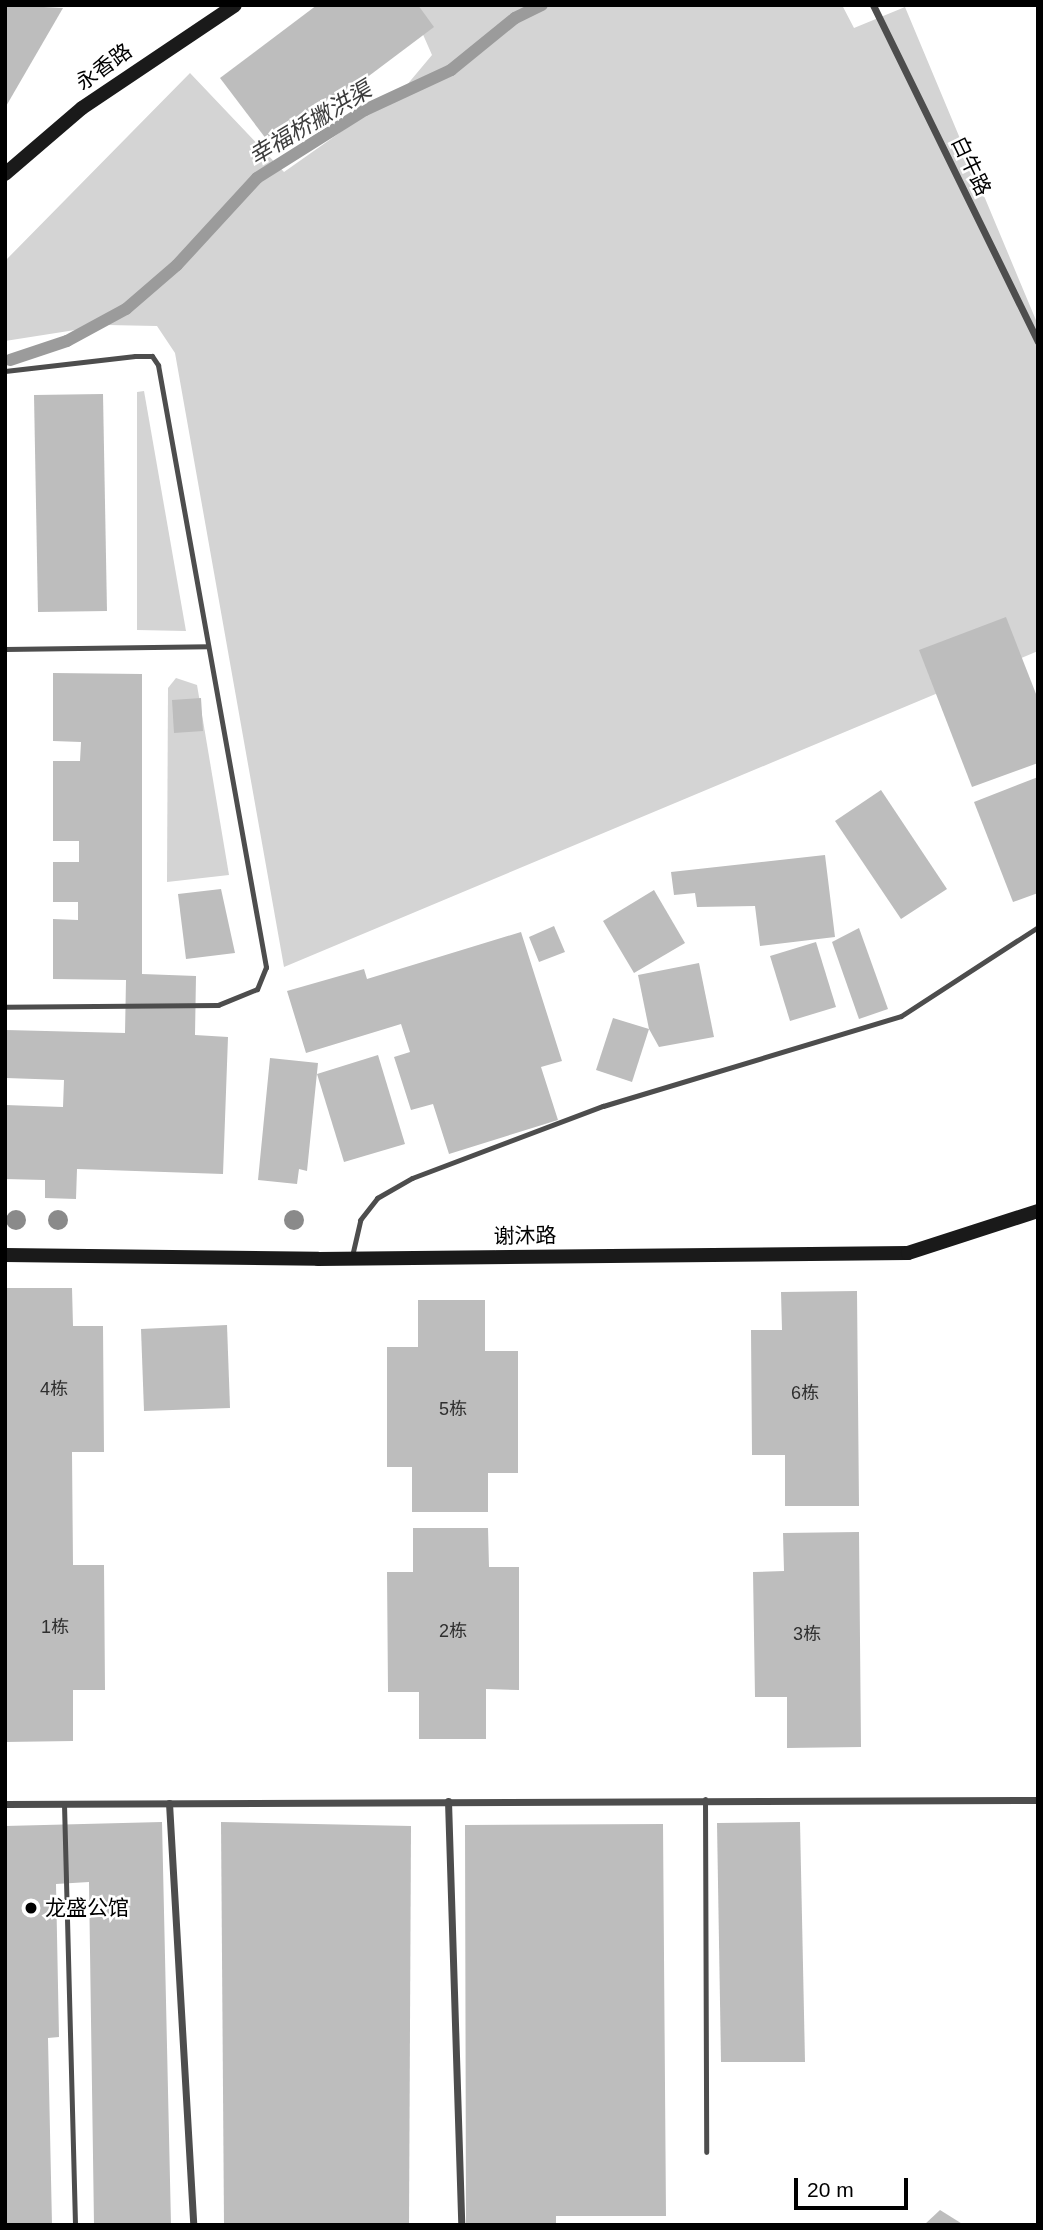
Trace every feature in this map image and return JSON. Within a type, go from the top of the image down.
[{"type":"street","name":"永香路","points":[[5,174],[82,108],[235,5]]},
{"type":"street","name":"白牛路","points":[[873,5],[1038,342]]},
{"type":"street","name":"谢沐路","points":[[5,1255],[352,1259],[908,1253],[1038,1211]]},
{"type":"street","points":[[5,1804],[705,1799],[1038,1800]]},
{"type":"street","points":[[448,1801],[461,2225]]},
{"type":"street","points":[[169,1803],[193,2225]]},
{"type":"lane","points":[[5,371],[135,356],[152,356],[158,365],[266,967],[257,989],[218,1005],[5,1007]]},
{"type":"lane","points":[[5,649],[208,646]]},
{"type":"lane","points":[[352,1259],[368,1209],[412,1178],[603,1106],[901,1016],[1038,927]]},
{"type":"lane","points":[[705,1799],[706,2152]]},
{"type":"lane","points":[[64,1804],[75,2225]]},
{"type":"shaded area","points":[[410,5],[842,5],[854,28],[905,7],[1038,325],[1038,651],[284,967],[175,353],[157,326],[107,325],[5,341],[5,261],[190,73],[284,172],[406,86],[432,55]]},
{"type":"shaded area","points":[[144,391],[186,631],[137,630],[137,392]]},
{"type":"shaded area","points":[[176,678],[197,685],[229,875],[167,882],[168,688]]},
{"type":"building","points":[[5,5],[63,8],[5,108]]},
{"type":"building","points":[[317,5],[418,5],[434,27],[273,148],[220,78]]},
{"type":"building","points":[[103,394],[107,611],[38,612],[34,395]]},
{"type":"building","points":[[1006,617],[1038,699],[1038,763],[972,787],[919,650]]},
{"type":"building","points":[[53,673],[142,674],[142,974],[196,976],[195,1035],[228,1037],[223,1174],[77,1169],[76,1199],[45,1198],[45,1180],[5,1179],[5,1105],[63,1107],[64,1080],[6,1078],[6,1030],[125,1033],[126,980],[53,979],[53,919],[78,920],[78,902],[53,902],[53,862],[79,862],[79,841],[53,841],[53,761],[80,761],[81,742],[53,741]]},
{"type":"building","points":[[201,698],[203,731],[174,733],[172,700]]},
{"type":"building","points":[[1038,777],[1038,893],[1013,902],[974,802]]},
{"type":"building","points":[[881,790],[947,889],[901,919],[835,821]]},
{"type":"building","points":[[825,855],[835,937],[760,946],[755,906],[697,907],[695,893],[674,895],[671,872]]},
{"type":"building","points":[[221,889],[235,953],[186,959],[178,894]]},
{"type":"building","points":[[654,890],[685,943],[634,973],[603,921]]},
{"type":"building","points":[[554,926],[565,952],[539,962],[529,937]]},
{"type":"building","points":[[859,928],[888,1009],[859,1019],[832,942]]},
{"type":"building","points":[[521,932],[562,1061],[541,1067],[558,1120],[449,1154],[433,1104],[411,1110],[394,1057],[410,1052],[401,1024],[306,1053],[287,991],[364,969],[367,979]]},
{"type":"building","points":[[816,942],[836,1007],[790,1021],[770,956]]},
{"type":"building","points":[[699,963],[714,1037],[659,1047],[649,1029],[638,975]]},
{"type":"building","points":[[613,1018],[649,1029],[632,1082],[596,1070]]},
{"type":"building","points":[[378,1055],[405,1144],[344,1162],[317,1074]]},
{"type":"building","points":[[270,1058],[318,1063],[307,1171],[299,1169],[297,1184],[258,1180]]},
{"type":"building","points":[[5,1288],[72,1288],[73,1326],[103,1326],[104,1452],[72,1452],[73,1565],[104,1565],[105,1690],[73,1690],[73,1741],[5,1742]]},
{"type":"building","points":[[857,1291],[859,1506],[785,1506],[785,1455],[752,1455],[751,1330],[782,1330],[781,1292]]},
{"type":"building","points":[[418,1300],[485,1300],[485,1351],[518,1351],[518,1473],[488,1473],[488,1512],[412,1512],[412,1467],[387,1467],[387,1347],[418,1347]]},
{"type":"building","points":[[227,1325],[230,1408],[144,1411],[141,1329]]},
{"type":"building","points":[[413,1528],[488,1528],[489,1567],[519,1567],[519,1690],[486,1689],[486,1739],[419,1739],[419,1692],[388,1692],[387,1572],[413,1572]]},
{"type":"building","points":[[859,1532],[861,1747],[787,1748],[787,1697],[755,1697],[753,1572],[784,1571],[783,1533]]},
{"type":"building","points":[[162,1822],[171,2225],[94,2225],[89,1882],[56,1884],[59,2037],[48,2038],[52,2225],[5,2225],[5,1826]]},
{"type":"building","points":[[221,1822],[411,1826],[409,2225],[224,2225]]},
{"type":"building","points":[[800,1822],[805,2062],[721,2062],[717,1823]]},
{"type":"building","points":[[663,1824],[666,2216],[556,2216],[556,2225],[466,2225],[465,1825]]},
{"type":"building","points":[[940,2210],[964,2225],[924,2225]]},
{"type":"waterway","name":"幸福桥撇洪渠","points":[[10,360],[67,341],[126,309],[177,265],[257,178],[365,110],[451,70],[515,18],[542,5]]},
{"type":"place","name":"龙盛公馆","points":[[31,1908]]}]
